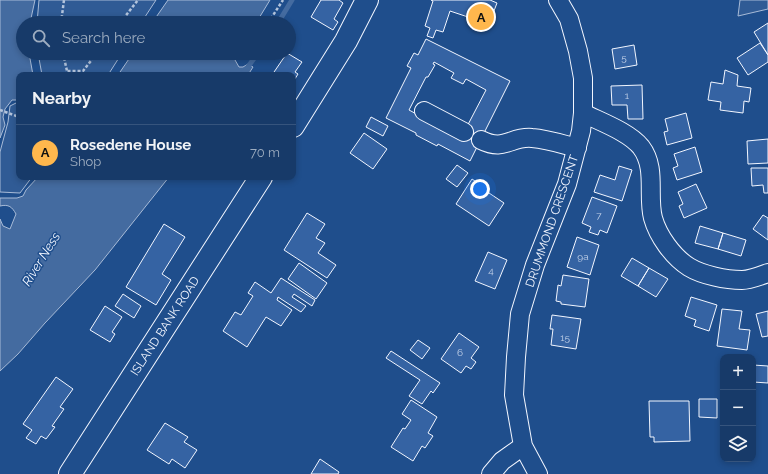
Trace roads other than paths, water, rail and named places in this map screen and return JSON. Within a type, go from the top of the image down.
[{"type":"main road","points":[[296,121],[346,41],[367,0]]},
{"type":"main road","name":"ISLAND BANK ROAD","points":[[70,474],[259,180]]},
{"type":"street","name":"DRUMMOND CRESCENT","points":[[538,474],[524,446],[514,395],[520,314],[535,265],[568,184],[577,148],[583,113],[583,78],[578,51],[569,19],[558,0]]},
{"type":"street","points":[[424,111],[464,132]]},
{"type":"street","points":[[583,113],[619,131],[641,146],[650,167],[653,218],[665,242],[676,256],[689,267],[716,278],[743,280],[768,273]]},
{"type":"street","points":[[481,140],[488,144],[501,145],[515,140],[530,138],[577,148]]},
{"type":"street","points":[[500,470],[524,446]]},
{"type":"water","points":[[0,0],[35,0],[32,16],[16,16],[16,60],[30,60],[32,72],[16,72],[16,100],[12,100],[5,109],[3,117],[5,125],[0,138]]},
{"type":"water","points":[[168,0],[270,0],[260,16],[157,16]]},
{"type":"water","points":[[128,60],[235,60],[239,67],[243,67],[248,64],[253,67],[250,72],[120,72]]},
{"type":"water","name":"River Ness","points":[[35,180],[167,180],[95,270],[18,354],[0,371],[0,219],[3,226],[10,229],[16,214],[6,205],[0,206],[0,198],[17,198],[23,196],[26,190]]},
{"type":"waterway","points":[[282,16],[292,0]]},
{"type":"waterway","points":[[244,72],[253,60]]},
{"type":"place","name":"Rosedene House","points":[[481,17]]}]
